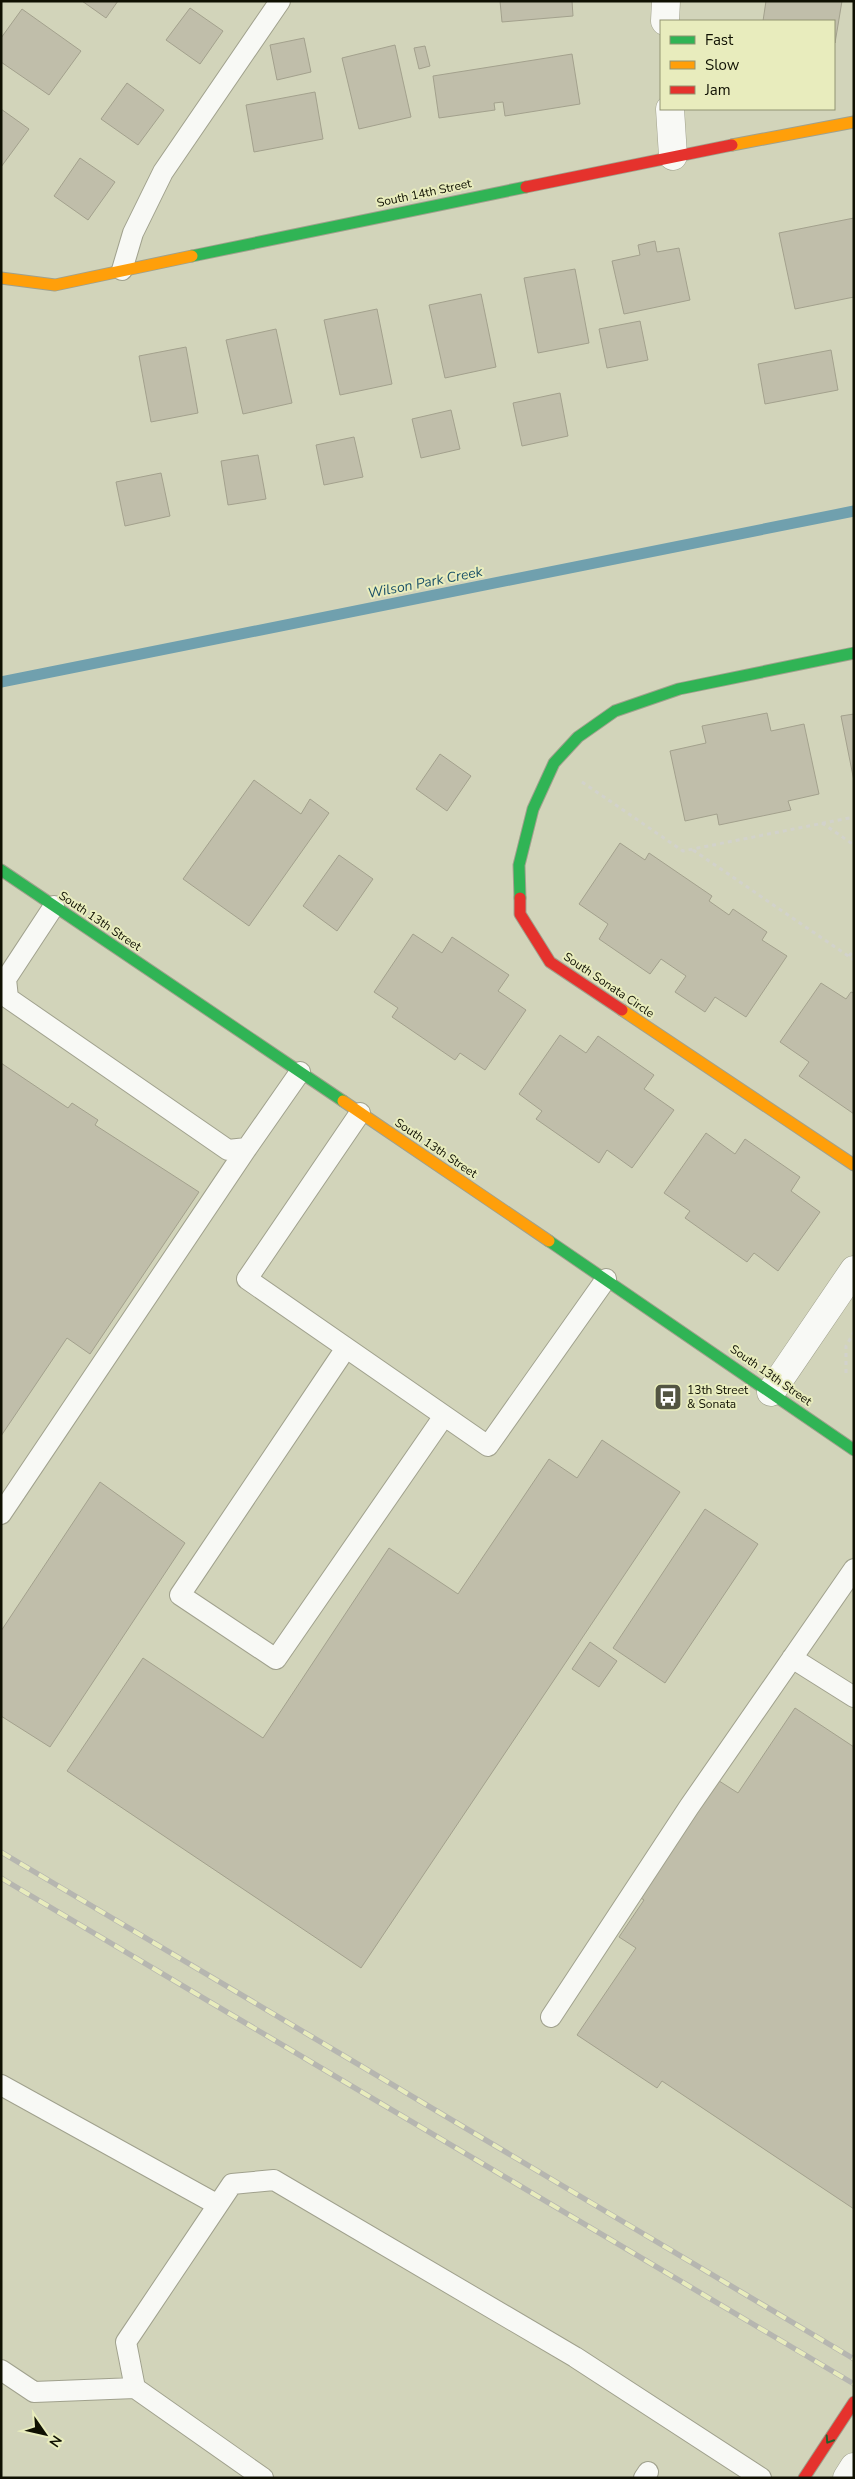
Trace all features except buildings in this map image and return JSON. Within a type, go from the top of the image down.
[{"type":"street","points":[[665,20],[666,1]]},
{"type":"street","points":[[670,110],[673,156]]},
{"type":"street","name":"South 14th Street","points":[[1,278],[55,285],[673,156],[854,122]]},
{"type":"street","name":"South Sonata Circle","points":[[854,652],[679,689],[615,711],[578,737],[554,763],[534,809],[520,865],[520,914],[550,962],[854,1165]]},
{"type":"street","name":"South 13th Street","points":[[1,870],[606,1279],[854,1450]]},
{"type":"street","points":[[771,1392],[854,1270]]},
{"type":"street","points":[[804,2478],[854,2402]]},
{"type":"street","points":[[847,2478],[854,2467]]},
{"type":"lane","points":[[122,270],[133,233],[163,172],[280,1]]},
{"type":"lane","points":[[54,906],[6,979],[8,998],[228,1150],[247,1148]]},
{"type":"lane","points":[[1,1514],[300,1072]]},
{"type":"lane","points":[[360,1113],[247,1278],[488,1446],[606,1279]]},
{"type":"lane","points":[[346,1348],[180,1595],[276,1659],[444,1416]]},
{"type":"lane","points":[[551,2016],[689,1807],[854,1569]]},
{"type":"lane","points":[[792,1658],[854,1696]]},
{"type":"lane","points":[[1,2085],[218,2205]]},
{"type":"lane","points":[[135,2388],[126,2342],[232,2184],[274,2180],[575,2357],[761,2478]]},
{"type":"lane","points":[[1,2370],[34,2392],[135,2388],[263,2478]]},
{"type":"path","points":[[554,763],[683,852],[854,817]]},
{"type":"path","points":[[822,823],[854,845]]},
{"type":"path","points":[[693,850],[854,960]]},
{"type":"path","points":[[849,956],[854,950]]},
{"type":"path","points":[[846,1372],[846,1346],[854,1332]]},
{"type":"waterway","name":"Wilson Park Creek","points":[[1,682],[854,511]]},
{"type":"railway","points":[[1,1852],[854,2359]]},
{"type":"railway","points":[[1,1878],[854,2384]]},
{"type":"traffic: fast","points":[[192,256],[526,187]]},
{"type":"traffic: fast","points":[[520,898],[519,865],[533,809],[554,763],[578,737],[615,711],[679,689],[854,653]]},
{"type":"traffic: fast","points":[[1,870],[343,1101]]},
{"type":"traffic: fast","points":[[549,1241],[854,1450]]},
{"type":"traffic: slow","points":[[732,145],[854,122]]},
{"type":"traffic: slow","points":[[1,278],[55,285],[192,256]]},
{"type":"traffic: slow","points":[[622,1010],[854,1165]]},
{"type":"traffic: slow","points":[[343,1101],[549,1241]]},
{"type":"traffic: jam","points":[[526,187],[732,145]]},
{"type":"traffic: jam","points":[[520,898],[520,914],[550,962],[622,1010]]},
{"type":"traffic: jam","points":[[804,2478],[854,2402]]},
{"type":"place","name":"13th Street & Sonata","points":[[668,1397]]}]
